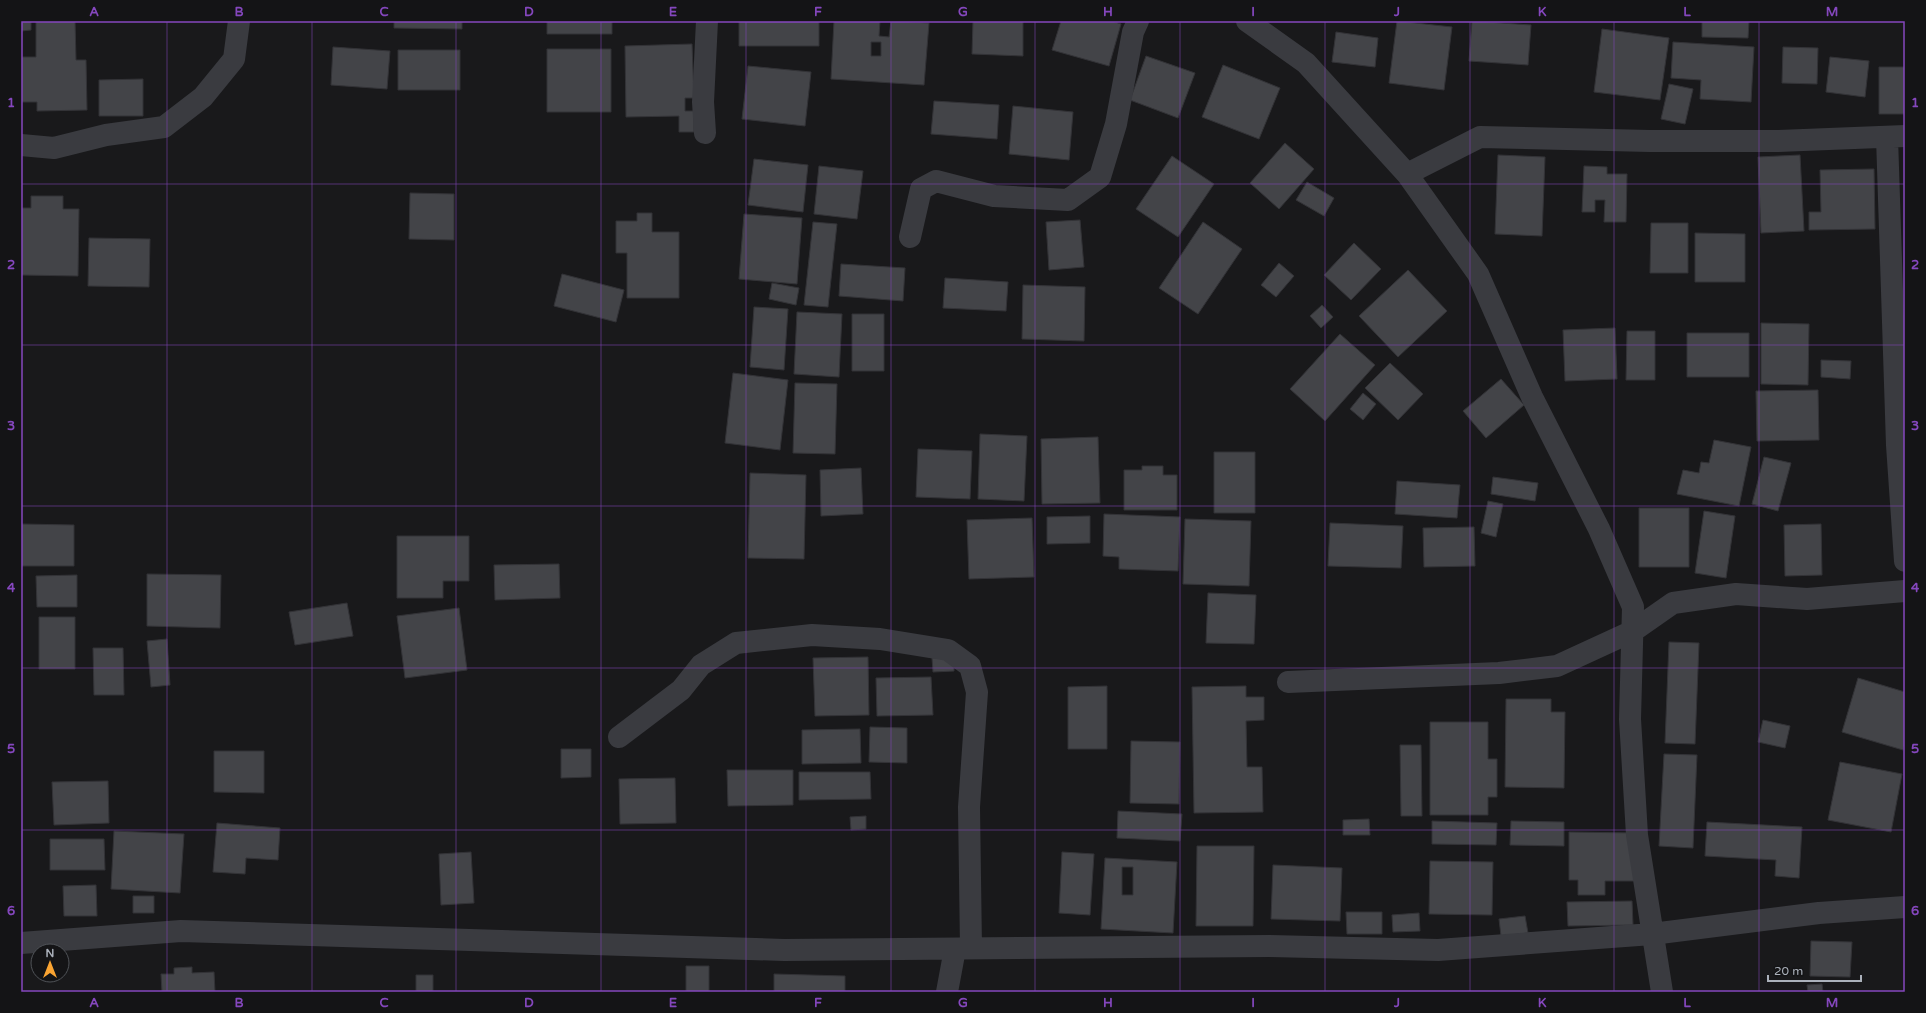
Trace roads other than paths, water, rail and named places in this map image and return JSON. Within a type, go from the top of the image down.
[{"type":"street","points":[[21,145],[54,148],[106,135],[164,127],[203,97],[234,59],[239,21]]},
{"type":"street","points":[[705,133],[703,102],[707,21]]},
{"type":"street","points":[[910,237],[921,189],[936,181],[994,196],[1068,200],[1100,177],[1116,124],[1133,32],[1138,21]]},
{"type":"street","points":[[1247,21],[1306,63],[1407,174],[1478,274],[1532,397],[1599,529],[1633,607],[1630,719],[1637,835],[1662,992]]},
{"type":"street","points":[[1407,174],[1480,137],[1650,141],[1778,141],[1896,136],[1897,445],[1905,561]]},
{"type":"street","points":[[1288,682],[1499,673],[1558,666],[1633,631],[1673,603],[1736,594],[1807,599],[1905,591]]},
{"type":"street","points":[[618,737],[681,690],[701,665],[736,643],[812,635],[880,639],[948,650],[970,666],[977,692],[969,807],[963,949],[947,992]]},
{"type":"street","points":[[21,943],[181,931],[784,950],[1269,946],[1438,950],[1652,934],[1820,913],[1905,907]]}]
